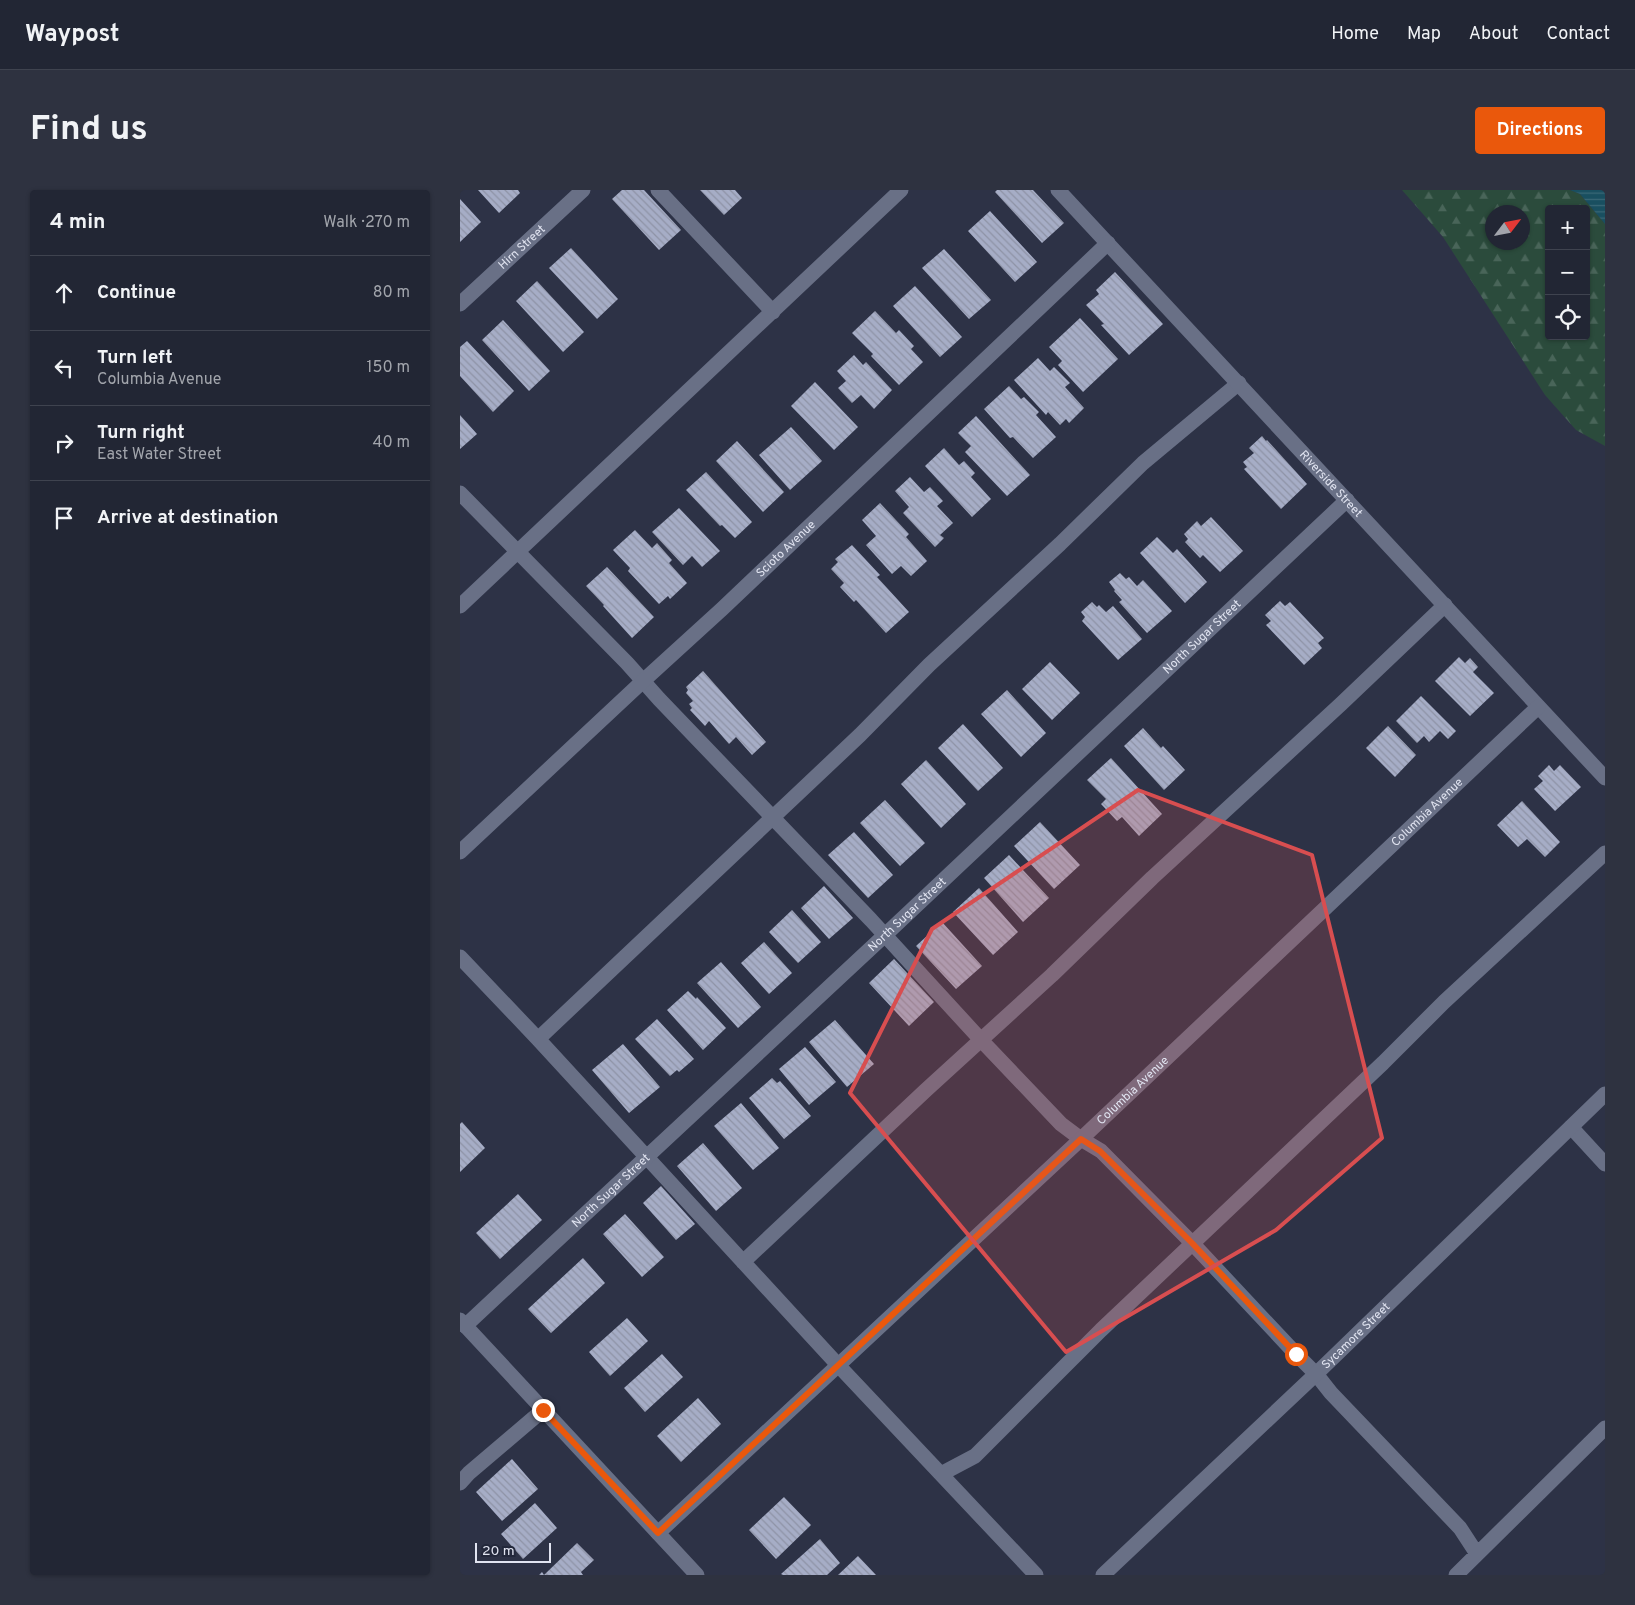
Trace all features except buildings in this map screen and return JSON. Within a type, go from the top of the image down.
[{"type":"street","name":"Hirn Street","points":[[460,304],[583,190]]},
{"type":"street","points":[[658,190],[773,312]]},
{"type":"street","points":[[460,606],[901,190]]},
{"type":"street","name":"Riverside Street","points":[[1058,190],[1605,778]]},
{"type":"street","name":"Scioto Avenue","points":[[460,852],[722,609],[1108,243]]},
{"type":"street","points":[[538,1039],[773,818],[860,735],[929,665],[1060,544],[1143,463],[1239,384]]},
{"type":"street","points":[[460,493],[643,681],[885,935],[1061,1124],[1100,1151],[1192,1243],[1460,1528],[1477,1554]]},
{"type":"street","name":"North Sugar Street","points":[[463,1323],[647,1157],[1347,500]]},
{"type":"street","points":[[743,1262],[1052,975],[1152,878],[1341,704],[1445,605]]},
{"type":"street","name":"Columbia Avenue","points":[[658,1533],[1081,1139],[1538,707]]},
{"type":"street","points":[[940,1474],[975,1456],[1192,1243],[1383,1063],[1444,1002],[1605,853]]},
{"type":"street","points":[[460,957],[838,1365],[1036,1575]]},
{"type":"street","name":"Sycamore Street","points":[[1104,1575],[1316,1374],[1605,1094]]},
{"type":"street","points":[[1571,1127],[1605,1164]]},
{"type":"street","points":[[463,1323],[697,1575]]},
{"type":"street","points":[[460,1483],[469,1473],[543,1410]]},
{"type":"street","points":[[1456,1575],[1605,1428]]},
{"type":"highlighted area","points":[[1138,790],[1312,855],[1382,1138],[1276,1230],[1066,1352],[850,1093],[932,929]]},
{"type":"green space","points":[[1402,190],[1570,190],[1580,194],[1589,205],[1545,205],[1545,340],[1590,340],[1590,206],[1605,224],[1605,446],[1576,430],[1545,395],[1443,237]]},
{"type":"water","points":[[1570,190],[1605,190],[1605,224],[1590,205],[1580,194]]},
{"type":"route","points":[[543,1410],[658,1533],[1081,1139],[1100,1151],[1192,1243],[1296,1354]]}]
